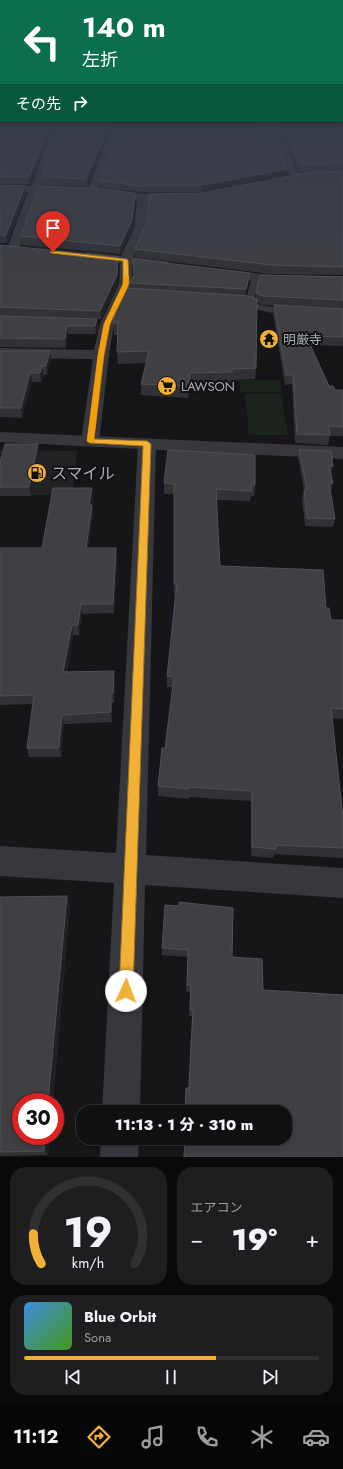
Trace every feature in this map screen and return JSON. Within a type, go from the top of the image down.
[{"type":"street","points":[[13,249],[38,177]]},
{"type":"street","points":[[85,190],[92,177]]},
{"type":"street","points":[[287,179],[299,177]]},
{"type":"street","points":[[0,188],[85,190],[143,197],[188,197]]},
{"type":"street","points":[[90,441],[101,355],[103,324],[124,295],[126,284],[126,260],[140,229],[143,197]]},
{"type":"street","points":[[0,248],[28,250]]},
{"type":"street","points":[[79,255],[179,268]]},
{"type":"street","points":[[209,272],[254,278],[343,280]]},
{"type":"street","points":[[0,353],[101,355]]},
{"type":"street","points":[[0,437],[343,453]]},
{"type":"street","points":[[121,1105],[147,444]]},
{"type":"street","points":[[0,861],[343,883]]},
{"type":"street","points":[[119,1157],[120,1145]]},
{"type":"lane","points":[[250,303],[254,278]]},
{"type":"lane","points":[[235,302],[250,303],[259,308],[269,310],[298,311]]},
{"type":"shaded area","points":[[239,380],[280,380],[282,392],[241,392]]},
{"type":"shaded area","points":[[245,394],[281,394],[288,435],[249,435]]},
{"type":"shaded area","name":"スマイル","points":[[0,450],[77,451],[72,495],[0,495]]},
{"type":"building","points":[[42,177],[87,177],[86,179]]},
{"type":"building","points":[[102,177],[245,177],[202,185],[143,186],[100,181]]},
{"type":"building","points":[[285,177],[343,177],[343,267],[271,265],[135,249],[147,222],[149,194],[202,193]]},
{"type":"building","points":[[0,185],[25,186],[6,235],[0,235]]},
{"type":"building","points":[[39,186],[91,188],[135,193],[132,220],[120,246],[21,236]]},
{"type":"building","points":[[0,245],[118,257],[117,275],[100,311],[0,307]]},
{"type":"building","points":[[133,259],[250,273],[246,289],[130,283],[134,275]]},
{"type":"building","points":[[260,275],[343,277],[343,300],[263,296],[256,293]]},
{"type":"building","points":[[127,288],[248,296],[257,299],[256,368],[232,369],[232,372],[190,373],[188,386],[141,384],[149,351],[117,352],[118,323],[113,323],[115,313]]},
{"type":"building","points":[[274,305],[343,309],[343,337],[306,336],[329,386],[333,386],[335,390],[343,390],[343,427],[328,426],[330,435],[297,434],[293,375],[286,375]]},
{"type":"building","points":[[0,316],[97,319],[95,326],[67,326],[65,339],[0,338]]},
{"type":"building","points":[[0,351],[50,351],[46,366],[42,366],[40,373],[30,373],[21,408],[0,408]]},
{"type":"building","points":[[5,444],[38,444],[29,487],[0,487],[0,463]]},
{"type":"building","points":[[168,450],[255,455],[255,485],[252,485],[251,491],[216,489],[220,566],[323,570],[326,608],[329,608],[331,620],[343,620],[343,709],[331,708],[343,817],[343,848],[276,845],[276,849],[252,847],[252,791],[189,787],[189,789],[158,786],[162,748],[165,748],[174,677],[167,676],[177,584],[174,584],[174,484],[164,483]]},
{"type":"building","points":[[299,450],[331,451],[333,466],[329,466],[333,483],[329,483],[335,519],[307,518],[304,490],[307,490]]},
{"type":"building","points":[[53,488],[92,488],[89,505],[92,505],[86,548],[116,548],[113,604],[81,604],[78,625],[72,625],[63,672],[114,671],[113,693],[111,693],[111,712],[62,715],[59,748],[27,748],[34,695],[0,696],[0,548],[42,548]]},
{"type":"building","points":[[67,896],[49,1093],[12,1093],[12,1145],[44,1145],[44,1151],[0,1152],[0,897]]},
{"type":"building","points":[[179,902],[233,908],[232,957],[262,959],[263,990],[343,995],[343,1157],[184,1157],[185,1145],[292,1145],[292,1105],[185,1105],[186,1088],[189,1088],[193,1010],[190,1010],[191,985],[187,985],[188,950],[162,948],[165,905],[179,906]]},
{"type":"slow traffic","points":[[93,441],[90,441],[101,355],[107,324],[126,284],[126,276]]},
{"type":"place","name":"明厳寺","points":[[269,339]]},
{"type":"place","name":"LAWSON","points":[[167,386]]},
{"type":"place","name":"スマイル","points":[[37,473]]},
{"type":"route","points":[[53,252],[126,260],[126,284],[107,324],[101,355],[90,441],[147,444],[126,991]]}]
